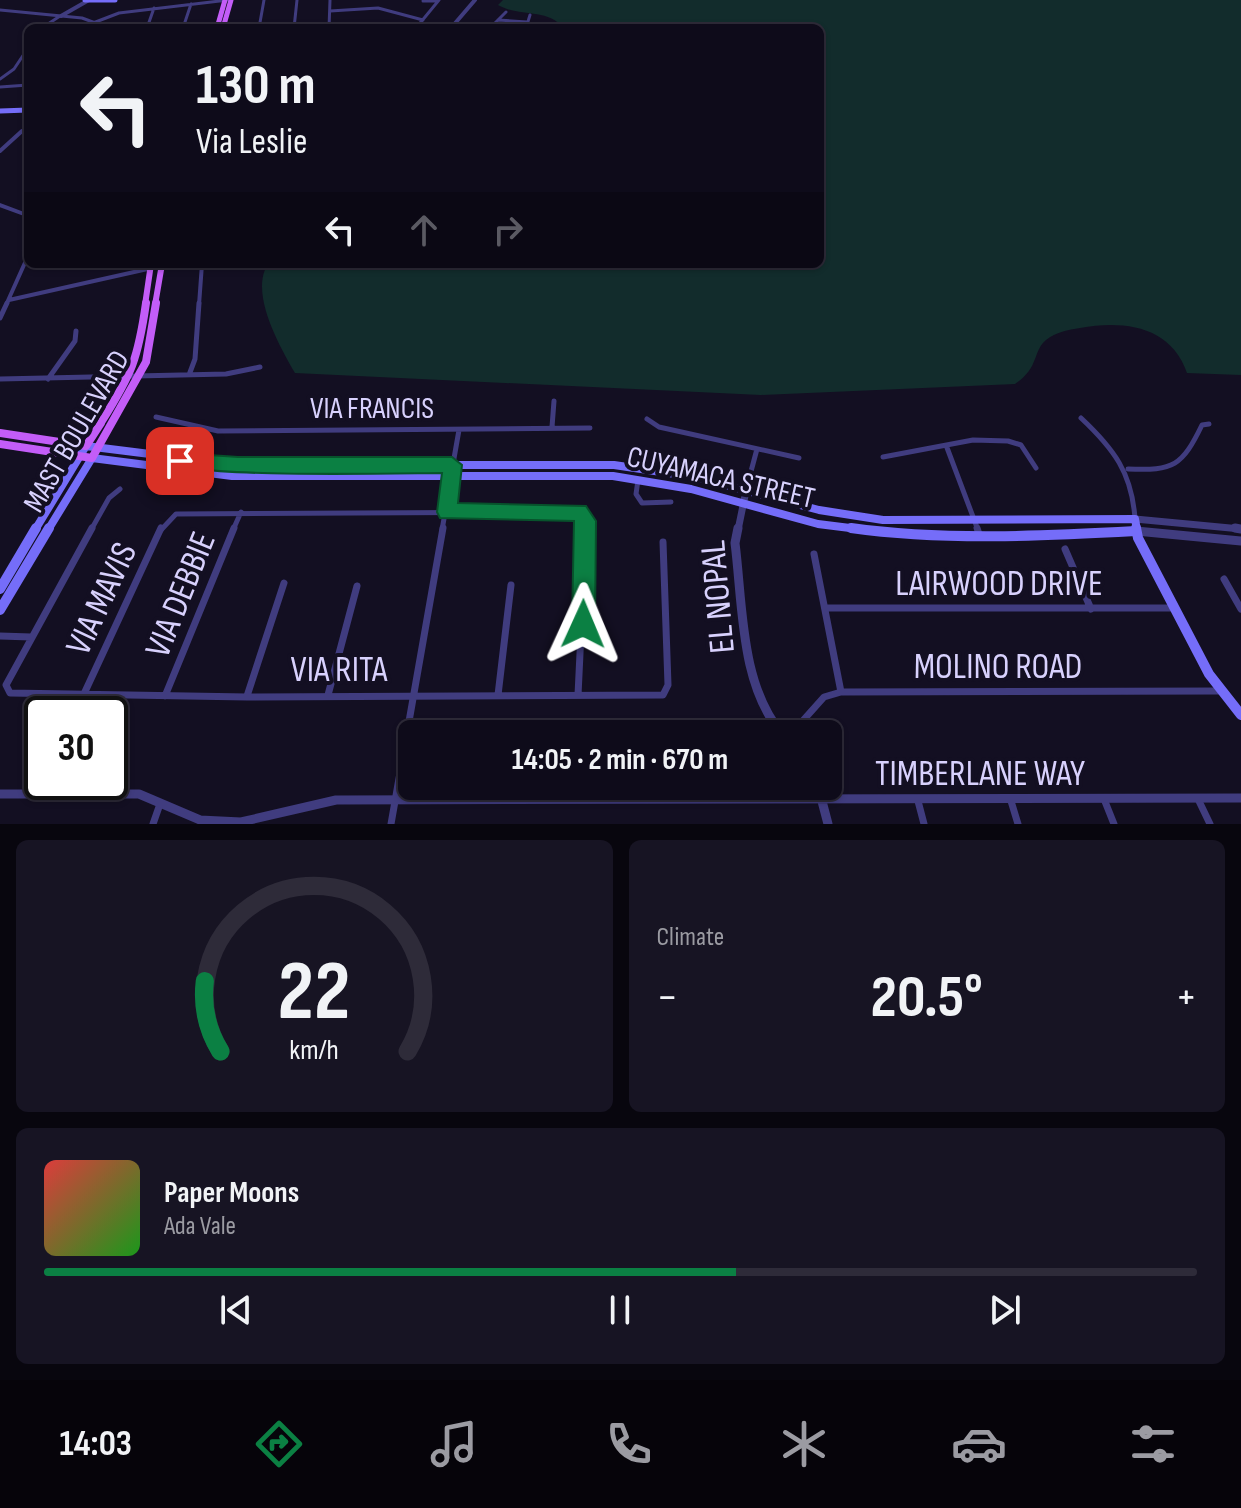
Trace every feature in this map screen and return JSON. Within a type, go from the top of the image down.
[{"type":"main road","points":[[88,0],[115,0]]},
{"type":"main road","points":[[218,24],[227,0]]},
{"type":"main road","points":[[224,24],[227,0]]},
{"type":"main road","points":[[0,111],[24,110]]},
{"type":"main road","name":"MAST BOULEVARD","points":[[0,589],[101,422],[134,378],[150,268]]},
{"type":"main road","name":"MAST BOULEVARD","points":[[0,610],[92,458],[151,345],[162,268]]},
{"type":"main road","name":"CUYAMACA STREET","points":[[0,433],[180,461],[238,465],[614,465],[695,477],[819,510],[883,520],[1136,525]]},
{"type":"main road","name":"CUYAMACA STREET","points":[[0,444],[232,476],[638,479],[691,489],[818,524],[885,533],[1047,536],[1136,525]]},
{"type":"main road","points":[[1136,525],[1173,608],[1222,691],[1241,715]]},
{"type":"street","points":[[48,24],[88,0]]},
{"type":"street","points":[[0,10],[94,20],[154,8],[227,0]]},
{"type":"street","points":[[260,24],[264,0]]},
{"type":"street","points":[[294,24],[297,0]]},
{"type":"street","points":[[329,24],[330,0]]},
{"type":"street","points":[[454,24],[475,0]]},
{"type":"street","points":[[423,1],[439,1]]},
{"type":"street","points":[[420,24],[439,1]]},
{"type":"street","points":[[184,24],[191,4]]},
{"type":"street","points":[[148,24],[154,8]]},
{"type":"street","points":[[330,11],[378,8],[406,18],[423,20]]},
{"type":"street","points":[[494,24],[506,12]]},
{"type":"street","points":[[498,20],[527,22],[530,15]]},
{"type":"street","points":[[87,24],[94,20]]},
{"type":"street","points":[[94,20],[102,24]]},
{"type":"street","points":[[0,79],[12,71],[24,54]]},
{"type":"street","points":[[0,87],[24,85]]},
{"type":"street","points":[[0,151],[24,129]]},
{"type":"street","points":[[0,205],[24,214]]},
{"type":"street","points":[[0,318],[24,261]]},
{"type":"street","points":[[9,300],[142,268]]},
{"type":"street","points":[[189,375],[195,359],[202,268]]},
{"type":"street","points":[[48,379],[75,341],[76,331]]},
{"type":"street","points":[[0,379],[226,374],[260,367]]},
{"type":"street","points":[[552,427],[554,401]]},
{"type":"street","name":"VIA FRANCIS","points":[[156,417],[199,429],[590,428]]},
{"type":"street","points":[[1081,418],[1113,448],[1128,469],[1134,486],[1136,525]]},
{"type":"street","points":[[647,419],[659,427],[799,458]]},
{"type":"street","points":[[1128,469],[1162,471],[1178,467],[1185,461],[1202,425],[1209,424]]},
{"type":"street","points":[[173,470],[199,429]]},
{"type":"street","points":[[391,824],[459,430]]},
{"type":"street","points":[[883,457],[946,445],[1014,442],[1021,445],[1036,468]]},
{"type":"street","points":[[946,445],[979,534]]},
{"type":"street","name":"EL NOPAL","points":[[757,449],[735,543],[750,667],[770,720]]},
{"type":"street","points":[[638,479],[636,494],[642,503],[671,502]]},
{"type":"street","points":[[0,636],[32,637],[109,498],[120,489]]},
{"type":"street","points":[[241,512],[579,512],[586,521],[578,695]]},
{"type":"street","name":"VIA MAVIS","points":[[83,696],[164,523],[179,513],[241,512]]},
{"type":"street","name":"VIA DEBBIE","points":[[165,696],[241,512]]},
{"type":"street","name":"CUYAMACA STREET","points":[[1136,525],[1241,529]]},
{"type":"street","name":"CUYAMACA STREET","points":[[1136,525],[1241,541]]},
{"type":"street","name":"VIA RITA","points":[[128,696],[663,695],[666,692],[663,542]]},
{"type":"street","points":[[1065,549],[1091,609]]},
{"type":"street","points":[[803,720],[824,697],[841,692],[814,554]]},
{"type":"street","points":[[1224,579],[1241,609]]},
{"type":"street","points":[[247,697],[284,583]]},
{"type":"street","points":[[498,695],[511,585]]},
{"type":"street","points":[[328,695],[357,586]]},
{"type":"street","name":"LAIRWOOD DRIVE","points":[[825,608],[1173,608]]},
{"type":"street","name":"VIA RITA","points":[[32,637],[7,682],[7,690],[13,694],[83,696]]},
{"type":"street","name":"MOLINO ROAD","points":[[841,692],[1222,691]]},
{"type":"street","name":"TIMBERLANE WAY","points":[[0,794],[139,794],[200,820],[241,823],[336,800],[398,800]]},
{"type":"street","name":"TIMBERLANE WAY","points":[[842,799],[1241,798]]},
{"type":"street","points":[[1104,799],[1114,824]]},
{"type":"street","points":[[1198,799],[1210,824]]},
{"type":"street","points":[[824,800],[828,824]]},
{"type":"street","points":[[918,801],[924,824]]},
{"type":"street","points":[[1011,801],[1018,824]]},
{"type":"street","points":[[153,824],[160,803]]},
{"type":"green space","points":[[503,0],[1241,0],[1241,375],[1187,373],[1180,357],[1158,336],[1129,326],[1113,325],[1071,330],[1050,337],[1042,345],[1028,372],[1015,384],[761,395],[295,373],[275,335],[264,304],[262,290],[266,268],[824,268],[824,24],[559,24],[549,17],[498,5]]},
{"type":"route","points":[[180,461],[238,465],[452,465],[447,512],[579,512],[586,521],[583,624]]}]
